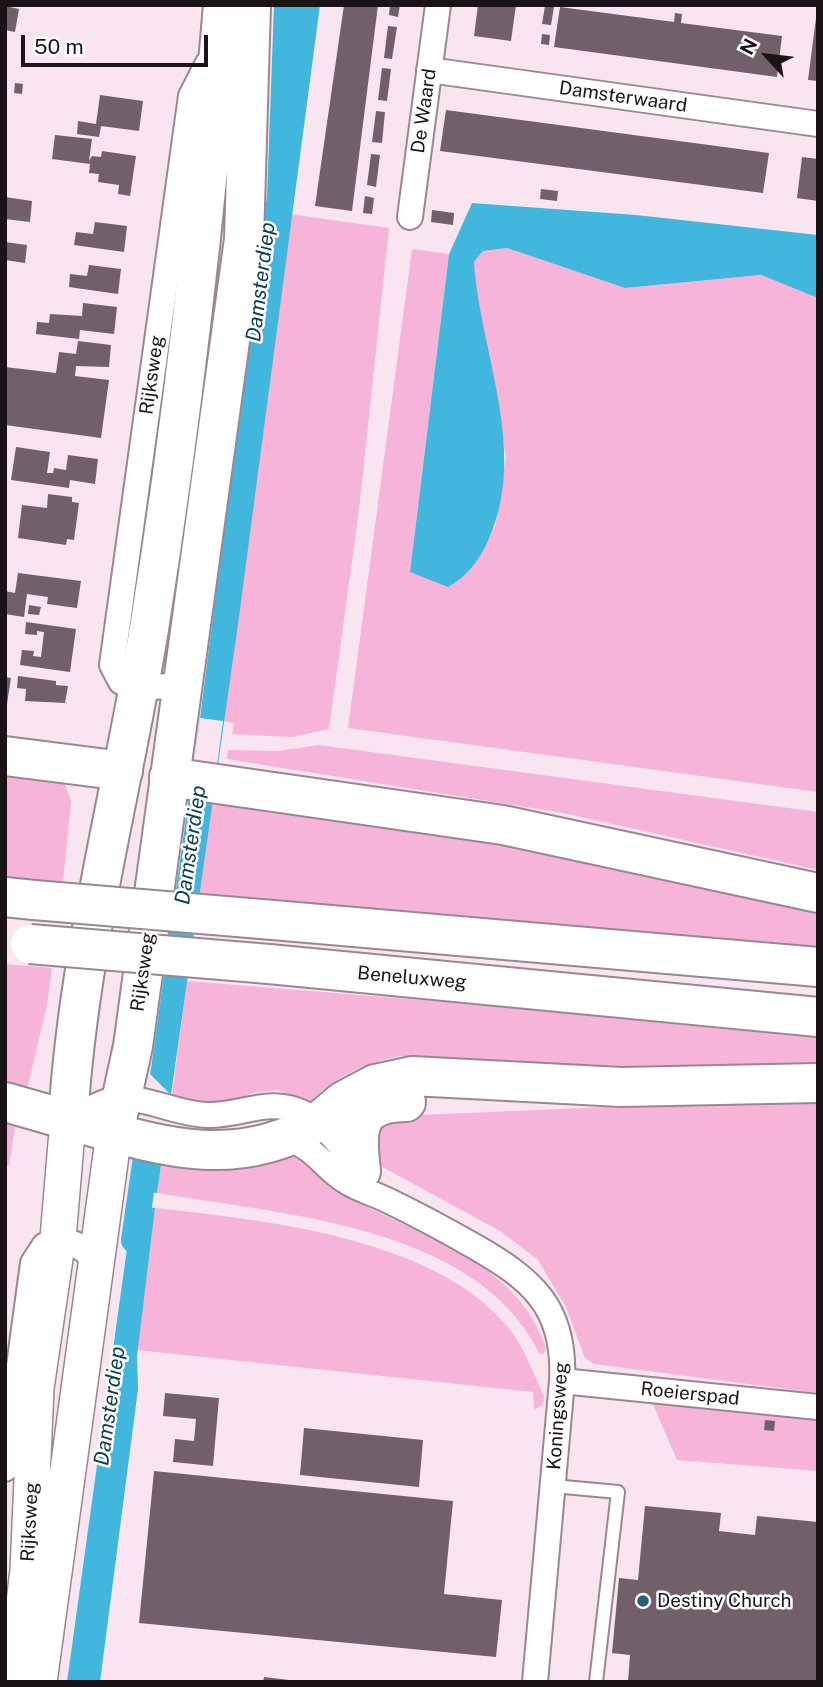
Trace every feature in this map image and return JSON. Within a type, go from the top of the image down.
[{"type":"main road","name":"Rijksweg","points":[[14,1682],[28,1571],[36,1388],[64,1188],[72,1060],[86,958],[138,688],[198,265],[223,5]]},
{"type":"main road","name":"Rijksweg","points":[[39,1682],[103,1194],[143,1121],[133,1046],[192,780],[182,685],[244,239],[251,77],[251,5]]},
{"type":"main road","points":[[5,756],[503,825],[818,893]]},
{"type":"main road","points":[[20,899],[818,967]]},
{"type":"main road","name":"Beneluxweg","points":[[17,943],[269,964],[818,1017]]},
{"type":"main road","points":[[5,1102],[68,1120],[143,1121],[217,1152],[241,1151],[304,1130],[343,1101],[392,1079],[412,1076],[621,1087],[818,1083]]},
{"type":"main road","points":[[373,1185],[358,1128],[366,1114],[382,1104],[499,1099],[561,1084]]},
{"type":"street","name":"De Waard","points":[[410,216],[438,5]]},
{"type":"street","points":[[219,57],[237,64],[251,77]]},
{"type":"street","name":"Damsterwaard","points":[[429,70],[818,124]]},
{"type":"street","points":[[138,688],[182,685]]},
{"type":"street","name":"Koningsweg","points":[[304,1130],[313,1150],[343,1180],[373,1185]]},
{"type":"street","name":"Koningsweg","points":[[304,1130],[373,1185],[507,1265],[535,1289],[554,1319],[561,1339],[562,1381],[535,1682]]},
{"type":"street","points":[[58,1238],[75,1244],[94,1257]]},
{"type":"street","name":"Rijksweg","points":[[5,1469],[33,1263],[44,1246],[58,1238]]},
{"type":"street","name":"Roeierspad","points":[[562,1381],[818,1407]]},
{"type":"lane","points":[[553,1486],[618,1492],[596,1682]]},
{"type":"shaded area","points":[[290,214],[389,228],[359,510],[329,729],[292,737],[232,734],[234,723],[223,721]]},
{"type":"shaded area","points":[[507,248],[625,288],[761,275],[818,298],[818,792],[348,728],[412,249],[449,254],[410,571],[495,528],[506,457],[476,291],[474,262],[483,251]]},
{"type":"shaded area","points":[[319,745],[818,812],[818,870],[563,813],[227,759],[228,750],[278,751]]},
{"type":"shaded area","points":[[5,765],[64,781],[71,801],[63,882],[5,878]]},
{"type":"shaded area","points":[[213,794],[379,815],[818,905],[818,947],[198,895]]},
{"type":"shaded area","points":[[5,964],[52,968],[47,1005],[25,1098],[5,1093]]},
{"type":"shaded area","points":[[187,981],[447,1002],[818,1038],[818,1065],[597,1067],[400,1056],[351,1072],[329,1085],[309,1102],[277,1090],[252,1093],[230,1103],[209,1108],[172,1096]]},
{"type":"shaded area","points":[[818,1098],[818,1393],[594,1364],[585,1358],[566,1307],[538,1260],[500,1231],[377,1164],[374,1132],[396,1116]]},
{"type":"shaded area","points":[[5,1124],[15,1127],[9,1166],[5,1166]]},
{"type":"shaded area","points":[[290,1156],[307,1164],[352,1199],[466,1256],[492,1274],[514,1295],[533,1319],[546,1349],[543,1354],[539,1353],[510,1310],[470,1277],[423,1252],[370,1233],[315,1219],[157,1193],[162,1157]]},
{"type":"shaded area","points":[[155,1208],[245,1219],[344,1238],[392,1253],[436,1272],[475,1296],[507,1326],[532,1369],[544,1396],[543,1405],[534,1410],[533,1392],[137,1350]]},
{"type":"shaded area","points":[[648,1393],[818,1414],[818,1471],[677,1460]]},
{"type":"water","points":[[274,5],[320,5],[238,624],[157,1193],[134,1190],[200,718],[267,196]]},
{"type":"water","points":[[472,203],[636,215],[818,235],[818,298],[761,275],[625,288],[507,248],[483,251],[474,262],[478,297],[499,404],[504,440],[504,475],[499,511],[486,545],[470,569],[448,587],[410,572],[449,254]]},
{"type":"water","points":[[133,1205],[155,1208],[137,1356],[138,1389],[100,1682],[67,1682]]},
{"type":"pier","points":[[200,718],[223,721],[213,794],[190,790]]},
{"type":"pier","points":[[150,1074],[172,1096],[162,1157],[136,1176]]},
{"type":"building","points":[[344,5],[378,5],[352,211],[315,206]]},
{"type":"building","points":[[390,5],[400,5],[398,17],[389,15]]},
{"type":"building","points":[[478,5],[516,5],[511,41],[474,36]]},
{"type":"building","points":[[5,6],[19,9],[15,32],[5,30]]},
{"type":"building","points":[[545,6],[554,7],[551,25],[542,24]]},
{"type":"building","points":[[560,7],[674,22],[675,13],[682,14],[681,23],[782,36],[777,77],[554,47]]},
{"type":"building","points":[[818,18],[818,81],[808,80]]},
{"type":"building","points":[[388,26],[397,27],[392,59],[384,58]]},
{"type":"building","points":[[542,34],[550,35],[549,45],[541,44]]},
{"type":"building","points":[[382,68],[391,69],[387,101],[378,100]]},
{"type":"building","points":[[15,83],[23,84],[22,94],[14,93]]},
{"type":"building","points":[[100,95],[143,101],[139,131],[101,126],[99,137],[77,134],[78,121],[96,124]]},
{"type":"building","points":[[446,110],[769,153],[763,193],[440,151]]},
{"type":"building","points":[[376,111],[385,112],[382,143],[372,142]]},
{"type":"building","points":[[55,135],[92,139],[89,161],[92,156],[101,157],[102,151],[136,156],[130,196],[118,194],[119,185],[98,182],[99,174],[89,173],[90,164],[52,159]]},
{"type":"building","points":[[371,154],[380,155],[376,187],[367,185]]},
{"type":"building","points":[[802,157],[818,159],[818,201],[797,198]]},
{"type":"building","points":[[541,189],[558,191],[557,201],[540,199]]},
{"type":"building","points":[[365,196],[374,198],[372,214],[363,213]]},
{"type":"building","points":[[5,197],[32,201],[30,222],[5,219]]},
{"type":"building","points":[[432,210],[454,213],[453,225],[431,222]]},
{"type":"building","points":[[95,222],[127,226],[124,252],[74,245],[76,232],[93,234]]},
{"type":"building","points":[[5,242],[27,245],[25,263],[5,260]]},
{"type":"building","points":[[89,265],[121,269],[118,294],[69,287],[70,274],[87,276]]},
{"type":"building","points":[[83,303],[117,307],[114,334],[80,330],[79,339],[36,334],[37,322],[49,323],[50,314],[82,316]]},
{"type":"building","points":[[78,341],[111,345],[109,367],[76,366],[75,376],[109,380],[101,438],[5,425],[5,367],[56,373],[59,352],[76,354]]},
{"type":"building","points":[[16,447],[50,452],[47,473],[53,473],[54,468],[66,470],[68,455],[98,459],[95,484],[70,480],[69,488],[11,480]]},
{"type":"building","points":[[48,494],[72,497],[72,502],[79,503],[74,540],[67,539],[66,545],[18,538],[22,505],[47,508]]},
{"type":"building","points":[[18,573],[81,581],[77,608],[47,604],[48,597],[27,594],[24,617],[5,614],[5,591],[15,593]]},
{"type":"building","points":[[29,605],[41,607],[39,615],[28,614]]},
{"type":"building","points":[[26,622],[76,629],[70,672],[20,665],[22,650],[34,651],[33,656],[41,657],[44,632],[37,631],[37,635],[25,634]]},
{"type":"building","points":[[18,676],[56,681],[56,685],[68,686],[65,703],[25,701],[26,689],[17,688]]},
{"type":"building","points":[[5,677],[11,678],[7,704],[5,704]]},
{"type":"building","points":[[165,1393],[219,1398],[213,1466],[173,1462],[175,1439],[194,1441],[196,1419],[163,1416]]},
{"type":"building","points":[[765,1420],[775,1421],[774,1431],[764,1430]]},
{"type":"building","points":[[304,1428],[423,1440],[419,1487],[300,1475]]},
{"type":"building","points":[[154,1471],[453,1501],[444,1594],[502,1600],[496,1657],[139,1623]]},
{"type":"building","points":[[645,1506],[721,1513],[719,1531],[755,1535],[757,1516],[818,1522],[818,1682],[628,1682],[630,1655],[612,1653],[619,1578],[638,1580]]},
{"type":"building","points":[[264,1677],[289,1680],[289,1682],[263,1682]]},
{"type":"waterway","name":"Damsterdiep","points":[[134,1240],[146,1157]]},
{"type":"place","name":"Destiny Church","points":[[643,1601]]}]
